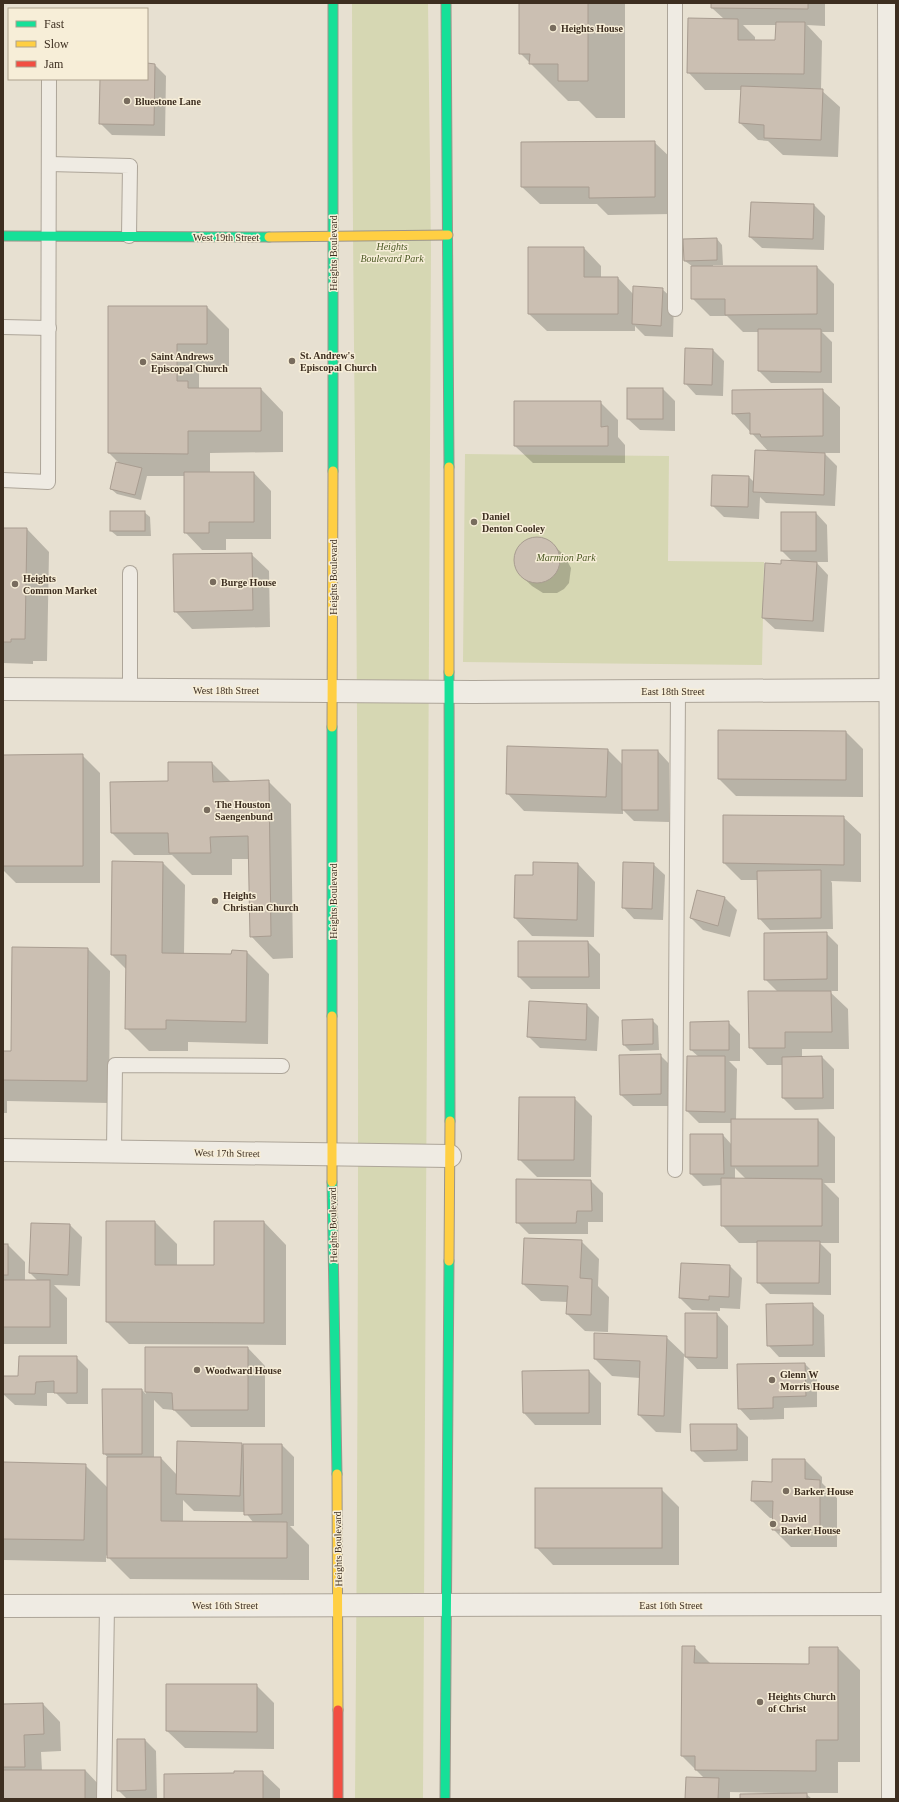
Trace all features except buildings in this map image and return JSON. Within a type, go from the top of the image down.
[{"type":"main road","name":"Heights Boulevard","points":[[333,3],[332,1155],[339,1605],[338,1799]]},
{"type":"main road","points":[[445,1799],[450,1156],[446,3]]},
{"type":"main road","name":"West 19th Street","points":[[3,236],[333,237],[448,235]]},
{"type":"street","points":[[889,3],[893,690],[893,1799]]},
{"type":"street","name":"West 18th Street","points":[[3,689],[449,692]]},
{"type":"street","name":"East 18th Street","points":[[449,692],[893,690]]},
{"type":"street","name":"West 17th Street","points":[[3,1150],[450,1156]]},
{"type":"street","name":"East 16th Street","points":[[446,1605],[894,1604]]},
{"type":"street","name":"West 16th Street","points":[[3,1606],[446,1605]]},
{"type":"lane","points":[[675,3],[675,309]]},
{"type":"lane","points":[[3,480],[48,482],[49,80]]},
{"type":"lane","points":[[49,164],[130,166],[129,236]]},
{"type":"lane","points":[[3,327],[48,328]]},
{"type":"lane","points":[[130,573],[130,690]]},
{"type":"lane","points":[[674,1170],[678,691]]},
{"type":"lane","points":[[114,1151],[115,1065],[282,1066]]},
{"type":"lane","points":[[104,1799],[107,1606]]},
{"type":"green space","name":"Heights Boulevard Park","points":[[352,3],[428,3],[431,251],[423,1799],[355,1799],[358,987]]},
{"type":"green space","name":"Marmion Park","points":[[465,454],[669,456],[668,561],[764,562],[762,665],[463,662]]},
{"type":"traffic: fast","points":[[333,3],[333,471]]},
{"type":"traffic: fast","points":[[446,3],[449,467]]},
{"type":"traffic: fast","points":[[3,236],[269,237]]},
{"type":"traffic: fast","points":[[449,672],[450,1121]]},
{"type":"traffic: fast","points":[[332,727],[332,1016]]},
{"type":"traffic: fast","points":[[332,1182],[337,1474]]},
{"type":"traffic: fast","points":[[445,1799],[449,1261]]},
{"type":"traffic: slow","points":[[269,237],[448,235]]},
{"type":"traffic: slow","points":[[449,467],[449,672]]},
{"type":"traffic: slow","points":[[332,727],[333,471]]},
{"type":"traffic: slow","points":[[332,1016],[332,1182]]},
{"type":"traffic: slow","points":[[449,1261],[450,1121]]},
{"type":"traffic: slow","points":[[337,1474],[338,1710]]},
{"type":"traffic: jam","points":[[338,1710],[338,1799]]},
{"type":"place","name":"Heights House","points":[[553,28]]},
{"type":"place","name":"Bluestone Lane","points":[[127,101]]},
{"type":"place","name":"St. Andrew's Episcopal Church","points":[[292,361]]},
{"type":"place","name":"Saint Andrews Episcopal Church","points":[[143,362]]},
{"type":"place","name":"Daniel Denton Cooley","points":[[474,522]]},
{"type":"place","name":"Burge House","points":[[213,582]]},
{"type":"place","name":"Heights Common Market","points":[[15,584]]},
{"type":"place","name":"The Houston Saengenbund","points":[[207,810]]},
{"type":"place","name":"Heights Christian Church","points":[[215,901]]},
{"type":"place","name":"Woodward House","points":[[197,1370]]},
{"type":"place","name":"Glenn W Morris House","points":[[772,1380]]},
{"type":"place","name":"Barker House","points":[[786,1491]]},
{"type":"place","name":"David Barker House","points":[[773,1524]]},
{"type":"place","name":"Heights Church of Christ","points":[[760,1702]]}]
